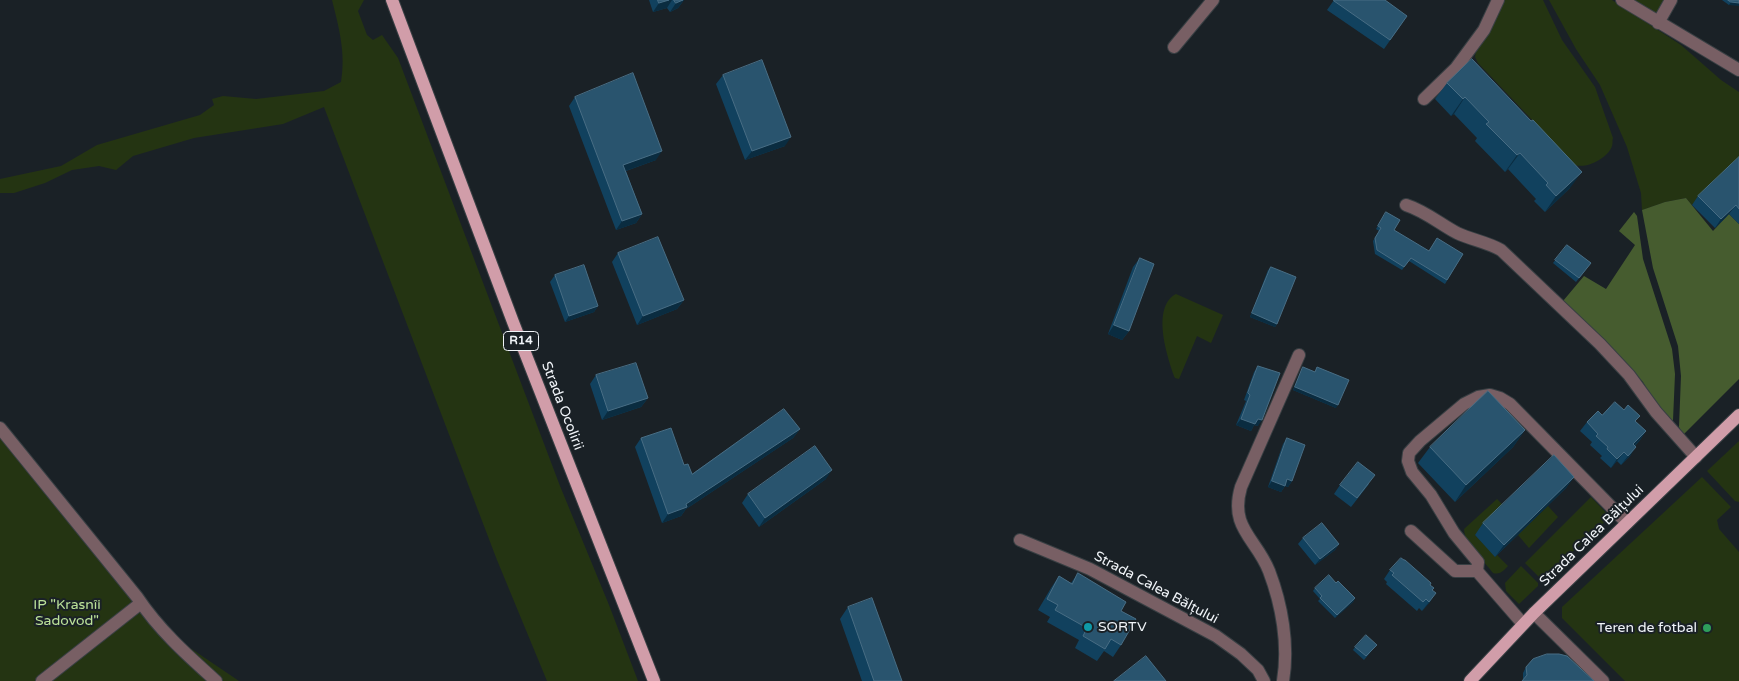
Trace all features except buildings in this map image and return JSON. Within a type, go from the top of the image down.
[{"type":"main road","name":"Strada Ocolirii","points":[[392,0],[513,322],[654,681]]},
{"type":"main road","name":"Strada Calea Bălțului","points":[[1470,681],[1534,613],[1739,415]]},
{"type":"street","points":[[1174,47],[1213,0]]},
{"type":"street","points":[[1424,99],[1456,68],[1484,30],[1498,0]]},
{"type":"street","points":[[1622,0],[1739,70]]},
{"type":"street","points":[[1658,23],[1671,0]]},
{"type":"street","points":[[1406,205],[1414,207],[1456,232],[1501,250],[1629,374],[1656,412],[1696,457]]},
{"type":"street","points":[[1284,681],[1283,622],[1279,599],[1268,569],[1243,529],[1238,516],[1237,506],[1241,487],[1299,355]]},
{"type":"street","points":[[1523,624],[1477,571],[1478,562],[1454,533],[1432,495],[1412,472],[1408,461],[1409,453],[1420,441],[1464,404],[1478,397],[1490,395],[1500,398],[1510,404],[1627,523]]},
{"type":"street","points":[[0,428],[147,613],[178,648],[216,681]]},
{"type":"street","points":[[1411,531],[1455,572],[1477,571]]},
{"type":"street","name":"Strada Calea Bălțului","points":[[1020,540],[1090,568],[1216,636],[1241,654],[1258,670],[1264,681]]},
{"type":"street","points":[[42,681],[141,604]]},
{"type":"street","points":[[1534,613],[1604,681]]},
{"type":"green space","points":[[332,0],[364,0],[358,11],[367,35],[373,40],[382,35],[398,58],[560,486],[638,681],[547,681],[497,560],[324,107],[283,124],[194,138],[133,156],[116,170],[99,166],[72,170],[45,183],[14,193],[0,193],[0,179],[61,166],[97,145],[200,115],[214,105],[212,99],[223,96],[256,99],[324,91],[341,82],[342,51]]},
{"type":"green space","points":[[1504,0],[1543,0],[1562,40],[1595,87],[1613,138],[1610,150],[1596,162],[1580,166],[1575,165],[1478,63],[1475,57],[1477,47],[1492,25]]},
{"type":"green space","points":[[1549,0],[1612,0],[1681,45],[1721,80],[1739,92],[1739,160],[1692,205],[1686,198],[1665,202],[1642,210],[1641,193],[1627,147],[1600,85],[1576,49]]},
{"type":"green space","points":[[1634,0],[1667,0],[1661,11],[1655,13]]},
{"type":"green space","points":[[1686,198],[1713,231],[1727,216],[1727,212],[1739,224],[1739,379],[1683,435],[1679,427],[1681,376],[1678,346],[1653,268],[1642,210],[1665,202]]},
{"type":"green space","points":[[1634,212],[1637,216],[1643,259],[1672,349],[1675,374],[1673,420],[1670,423],[1655,403],[1643,382],[1629,366],[1563,301],[1584,276],[1606,289],[1635,245],[1619,231]]},
{"type":"green space","points":[[1176,294],[1223,315],[1211,343],[1197,336],[1179,379],[1175,378],[1168,358],[1163,333],[1164,310],[1168,300]]},
{"type":"green space","name":"IP \"Krasnîi Sadovod\"","points":[[0,421],[171,635],[239,681],[0,681]]},
{"type":"green space","points":[[1739,441],[1739,502],[1735,501],[1707,471]]},
{"type":"green space","points":[[1702,477],[1731,507],[1717,520],[1719,529],[1739,552],[1739,681],[1625,681],[1562,618],[1562,607]]},
{"type":"green space","points":[[1591,497],[1610,517],[1542,580],[1525,563]]},
{"type":"green space","points":[[1497,499],[1504,506],[1475,535],[1495,556],[1497,555],[1508,566],[1501,572],[1493,573],[1471,547],[1464,529]]},
{"type":"green space","points":[[1548,506],[1558,517],[1529,548],[1518,535]]},
{"type":"green space","points":[[1521,566],[1538,583],[1538,586],[1519,604],[1506,591],[1505,583]]},
{"type":"place","name":"SORTV","points":[[1088,627]]},
{"type":"place","name":"Teren de fotbal","points":[[1707,628]]}]
